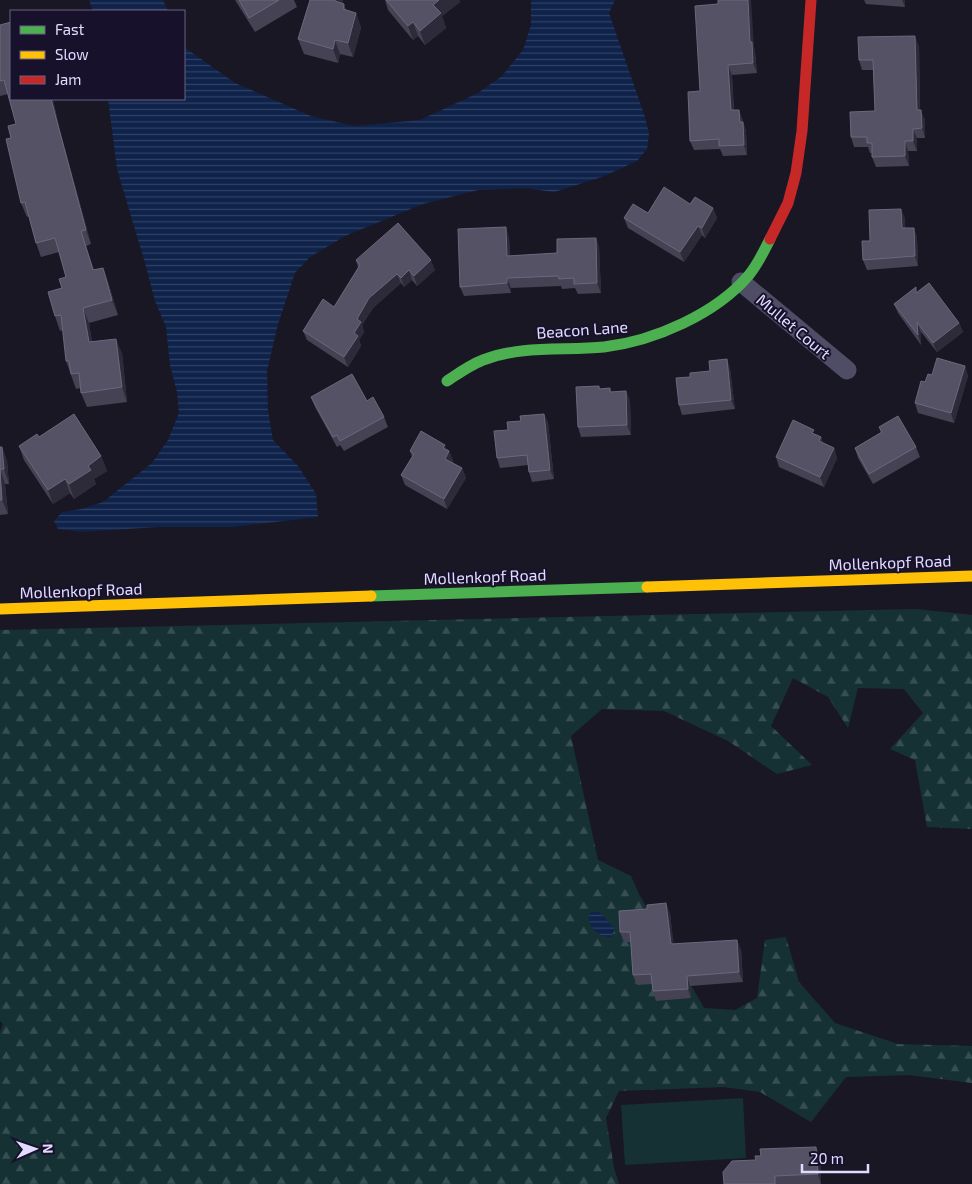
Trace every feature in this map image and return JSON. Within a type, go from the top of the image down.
[{"type":"street","name":"Beacon Lane","points":[[447,381],[478,362],[514,352],[609,346],[650,338],[700,315],[746,278],[764,252],[783,214],[794,184],[803,132],[811,0]]},
{"type":"street","name":"Mullet Court","points":[[741,282],[847,370]]},
{"type":"street","name":"Mollenkopf Road","points":[[0,609],[972,576]]},
{"type":"green space","points":[[916,609],[972,615],[972,829],[927,827],[915,760],[890,749],[923,713],[904,689],[858,688],[848,728],[828,697],[793,678],[771,726],[812,765],[777,774],[728,741],[664,711],[602,709],[571,736],[598,860],[631,876],[639,894],[704,1008],[735,1010],[757,998],[765,940],[786,937],[799,982],[835,1023],[898,1044],[972,1046],[972,1083],[909,1075],[846,1077],[811,1122],[760,1092],[724,1087],[619,1091],[606,1118],[614,1168],[619,1184],[0,1184],[0,1032],[3,1024],[0,1021],[0,630]]},
{"type":"green space","points":[[743,1098],[746,1158],[625,1165],[621,1105]]},
{"type":"water","points":[[89,0],[163,0],[168,10],[93,10]]},
{"type":"water","points":[[531,0],[615,0],[609,13],[645,117],[649,134],[647,149],[637,161],[602,177],[554,192],[525,188],[478,190],[423,204],[345,236],[310,257],[295,273],[278,324],[267,371],[268,411],[273,440],[298,466],[316,494],[318,517],[233,527],[158,527],[82,532],[58,529],[54,521],[62,512],[82,509],[103,502],[152,463],[168,440],[179,413],[177,392],[170,365],[166,327],[155,301],[117,169],[108,100],[185,100],[185,48],[235,83],[311,116],[354,126],[420,120],[478,93],[502,76],[523,50],[531,25]]},
{"type":"water","points":[[591,912],[599,912],[615,929],[611,937],[606,937],[594,929],[589,921]]},
{"type":"building","points":[[239,0],[279,0],[249,18]]},
{"type":"building","points":[[310,0],[335,0],[344,4],[343,9],[356,13],[348,43],[335,40],[333,49],[298,39]]},
{"type":"building","points":[[386,0],[439,0],[433,5],[441,13],[420,31],[413,22],[408,26]]},
{"type":"building","points":[[718,0],[748,0],[753,63],[728,65],[731,110],[739,110],[740,122],[743,122],[744,145],[719,146],[719,139],[690,141],[688,92],[700,91],[695,6],[718,4]]},
{"type":"building","points":[[10,22],[10,100],[51,100],[86,230],[81,231],[93,270],[103,268],[112,300],[83,308],[89,342],[116,339],[122,387],[81,393],[79,373],[71,374],[69,361],[66,361],[61,315],[55,316],[48,292],[62,288],[59,279],[66,277],[55,238],[36,243],[25,202],[21,203],[6,139],[11,138],[8,126],[16,124],[4,80],[0,81],[0,25]]},
{"type":"building","points":[[915,36],[917,110],[921,110],[922,128],[913,129],[913,141],[905,141],[905,156],[872,157],[872,143],[867,143],[867,137],[851,137],[850,112],[875,111],[873,60],[859,60],[858,37]]},
{"type":"building","points":[[664,187],[690,204],[695,197],[713,208],[702,228],[698,226],[680,252],[624,218],[633,204],[648,213]]},
{"type":"building","points":[[901,209],[902,228],[914,228],[915,256],[863,260],[862,241],[870,241],[869,210]]},
{"type":"building","points":[[398,223],[431,260],[414,276],[409,270],[401,278],[397,274],[369,298],[357,319],[361,322],[354,333],[358,336],[344,357],[303,331],[323,299],[334,307],[360,265],[356,260]]},
{"type":"building","points":[[506,227],[507,256],[557,253],[557,239],[596,238],[597,283],[574,284],[574,278],[559,279],[558,276],[507,278],[507,283],[460,287],[458,229]]},
{"type":"building","points":[[929,283],[959,323],[933,343],[917,322],[918,335],[894,304],[916,287],[916,293]]},
{"type":"building","points":[[937,358],[965,366],[951,413],[915,403],[921,381],[925,382],[928,374],[932,375]]},
{"type":"building","points":[[727,359],[731,400],[679,405],[676,378],[690,377],[690,373],[710,371],[709,361]]},
{"type":"building","points":[[352,374],[367,401],[373,397],[384,417],[340,441],[337,435],[333,437],[311,397]]},
{"type":"building","points":[[599,386],[599,389],[610,388],[610,392],[626,391],[627,425],[578,427],[576,387]]},
{"type":"building","points":[[74,414],[101,456],[88,466],[91,470],[69,484],[65,479],[48,490],[19,446],[37,434],[39,437]]},
{"type":"building","points":[[544,414],[550,470],[529,472],[527,455],[497,458],[494,431],[508,430],[507,422],[521,421],[520,416]]},
{"type":"building","points":[[898,416],[916,447],[869,474],[855,448],[882,432],[879,427]]},
{"type":"building","points":[[793,420],[814,430],[812,433],[821,437],[819,441],[834,448],[820,477],[776,457]]},
{"type":"building","points":[[421,431],[445,445],[443,448],[449,451],[445,459],[462,468],[444,499],[401,475],[414,454],[410,451]]},
{"type":"building","points":[[0,447],[2,447],[4,469],[0,469]]},
{"type":"building","points":[[0,469],[2,500],[0,500]]},
{"type":"building","points":[[666,903],[671,944],[737,940],[739,972],[687,976],[688,989],[653,991],[651,974],[633,975],[630,932],[620,932],[619,911],[647,909],[647,905]]},
{"type":"building","points":[[816,1147],[818,1174],[775,1176],[775,1184],[724,1184],[723,1172],[732,1161],[756,1160],[755,1156],[761,1156],[760,1149]]},
{"type":"traffic: fast","points":[[447,381],[474,364],[498,355],[528,350],[604,347],[643,339],[663,332],[702,313],[735,289],[752,271],[770,239]]},
{"type":"traffic: fast","points":[[371,596],[647,587]]},
{"type":"traffic: slow","points":[[647,587],[972,576]]},
{"type":"traffic: slow","points":[[0,609],[371,596]]},
{"type":"traffic: jam","points":[[770,239],[788,203],[796,173],[802,131],[811,0]]}]
